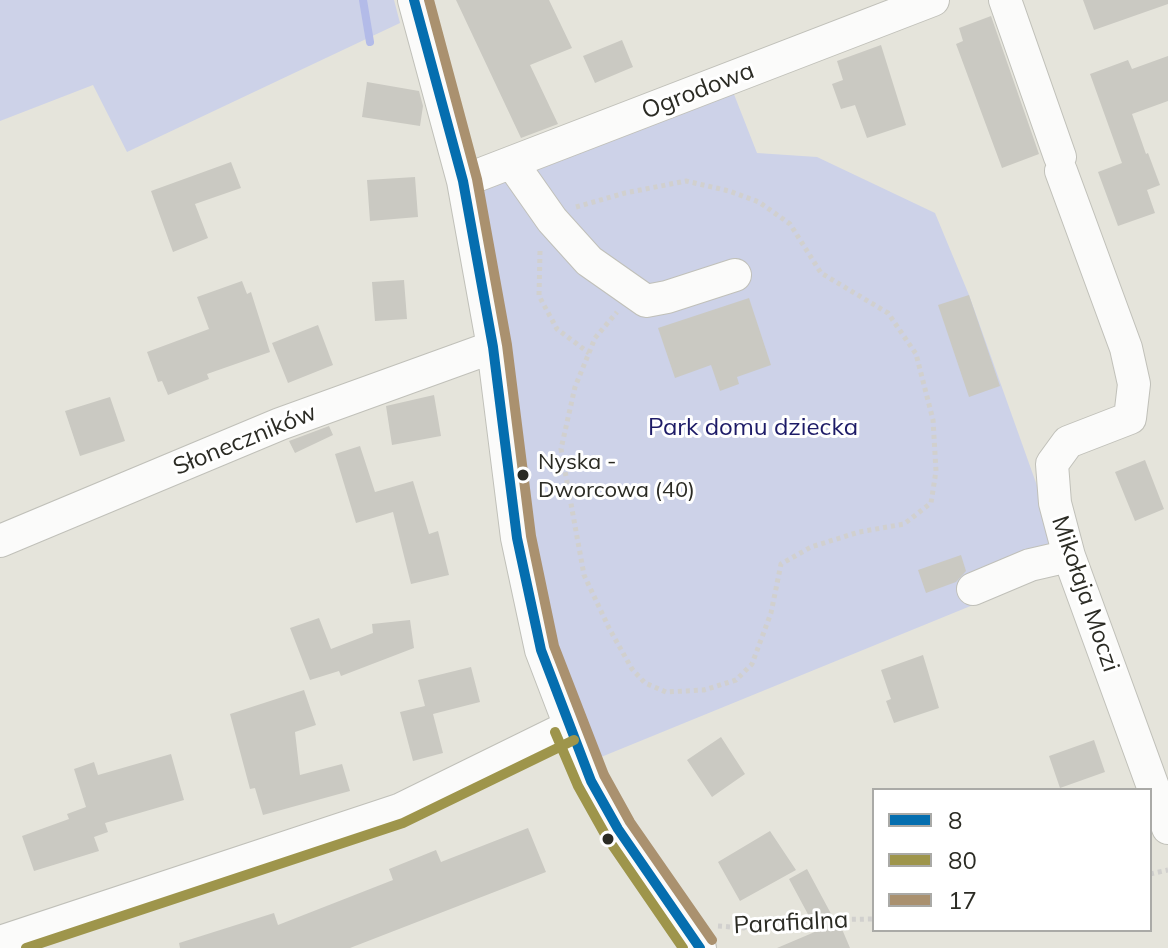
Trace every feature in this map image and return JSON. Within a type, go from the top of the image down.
[{"type":"street","points":[[414,0],[463,181],[493,347],[517,538],[541,650],[591,781],[618,829],[705,937]]},
{"type":"street","name":"Ogrodowa","points":[[463,181],[933,0]]},
{"type":"street","name":"Mikołaja Moczi","points":[[1005,0],[1126,348],[1134,384],[1130,418],[1068,442],[1052,464],[1055,503],[1069,556],[1168,828]]},
{"type":"street","points":[[512,163],[552,220],[589,261],[646,301],[735,275]]},
{"type":"street","name":"Słoneczników","points":[[0,541],[280,424],[493,347]]},
{"type":"street","points":[[973,589],[1030,565],[1069,556]]},
{"type":"street","points":[[21,941],[399,810],[568,727]]},
{"type":"path","points":[[589,353],[557,329],[539,296],[540,249],[552,220],[560,210],[686,181],[759,202],[790,224],[821,273],[888,313],[916,354],[933,420],[936,471],[931,503],[904,524],[859,532],[811,547],[781,564],[771,613],[752,664],[736,680],[704,690],[666,692],[645,683],[632,669],[584,575],[561,449],[575,387],[589,353],[595,338],[633,293]]},
{"type":"path","name":"Parafialna","points":[[705,937],[744,928],[755,921],[872,919]]},
{"type":"green space","points":[[0,0],[394,0],[400,23],[127,152],[93,85],[0,121]]},
{"type":"green space","name":"Park domu dziecka","points":[[728,79],[757,153],[817,157],[935,213],[969,295],[1066,567],[584,764],[568,727],[463,181]]},
{"type":"building","points":[[456,0],[549,0],[572,48],[530,65],[558,124],[521,138]]},
{"type":"building","points":[[1083,0],[1168,0],[1168,4],[1094,30]]},
{"type":"building","points":[[991,16],[1039,154],[1002,168],[956,44],[963,41],[959,28]]},
{"type":"building","points":[[622,40],[633,67],[595,83],[583,56]]},
{"type":"building","points":[[881,45],[906,125],[867,138],[855,105],[841,109],[832,84],[843,80],[837,61]]},
{"type":"building","points":[[1168,56],[1168,101],[1132,114],[1160,185],[1147,190],[1155,213],[1118,226],[1098,172],[1122,163],[1090,74],[1128,60],[1132,69]]},
{"type":"building","points":[[367,82],[419,91],[423,106],[420,126],[362,117]]},
{"type":"building","points":[[231,162],[241,188],[195,204],[208,238],[173,252],[151,191]]},
{"type":"building","points":[[415,177],[418,217],[370,221],[367,180]]},
{"type":"building","points":[[404,280],[407,319],[375,321],[372,282]]},
{"type":"building","points":[[242,281],[247,294],[251,292],[270,352],[207,374],[209,379],[168,395],[162,381],[158,382],[147,352],[209,329],[197,297]]},
{"type":"building","points":[[969,295],[1000,386],[969,397],[938,305]]},
{"type":"building","points":[[749,298],[771,365],[737,377],[739,384],[720,391],[711,365],[675,378],[658,328]]},
{"type":"building","points":[[318,325],[333,365],[288,383],[272,343]]},
{"type":"building","points":[[434,395],[441,436],[392,445],[386,406]]},
{"type":"building","points":[[110,397],[125,441],[80,456],[65,411]]},
{"type":"building","points":[[329,426],[333,435],[295,453],[289,441]]},
{"type":"building","points":[[360,446],[375,492],[413,481],[429,534],[438,531],[449,575],[411,584],[393,512],[356,523],[335,454]]},
{"type":"building","points":[[1145,460],[1164,509],[1135,521],[1115,472]]},
{"type":"building","points":[[961,555],[966,571],[956,582],[926,593],[918,570]]},
{"type":"building","points":[[319,618],[331,649],[373,633],[372,624],[410,620],[414,648],[341,676],[339,671],[310,680],[290,628]]},
{"type":"building","points":[[923,655],[939,708],[894,723],[886,701],[891,699],[881,670]]},
{"type":"building","points":[[471,667],[480,702],[433,714],[443,753],[413,761],[400,712],[425,706],[418,680]]},
{"type":"building","points":[[304,690],[316,725],[295,732],[300,775],[342,764],[350,791],[263,815],[255,788],[250,789],[230,714]]},
{"type":"building","points":[[721,737],[745,774],[712,797],[687,760]]},
{"type":"building","points":[[1094,740],[1105,772],[1060,788],[1049,756]]},
{"type":"building","points":[[171,754],[184,800],[105,823],[108,832],[94,837],[99,851],[34,871],[22,836],[69,819],[67,814],[86,807],[74,769],[94,762],[98,775]]},
{"type":"building","points":[[528,828],[546,872],[350,948],[180,948],[179,943],[274,913],[278,925],[393,880],[389,869],[436,850],[441,862]]},
{"type":"building","points":[[770,831],[796,870],[740,901],[718,862]]},
{"type":"building","points":[[807,869],[836,923],[839,922],[850,948],[777,948],[817,931],[789,879]]},
{"type":"waterway","points":[[363,0],[370,42]]},
{"type":"transit line","name":"8","points":[[414,0],[463,181],[493,347],[517,538],[541,650],[591,781],[618,829],[700,948]]},
{"type":"transit line","name":"17","points":[[429,0],[477,179],[507,345],[531,536],[554,646],[604,775],[630,822],[712,940]]},
{"type":"transit line","name":"80","points":[[555,732],[578,786],[606,836],[683,948]]},
{"type":"transit line","name":"80","points":[[26,948],[403,823],[574,740]]},
{"type":"place","name":"Nyska - Dworcowa (40)","points":[[523,475]]}]
